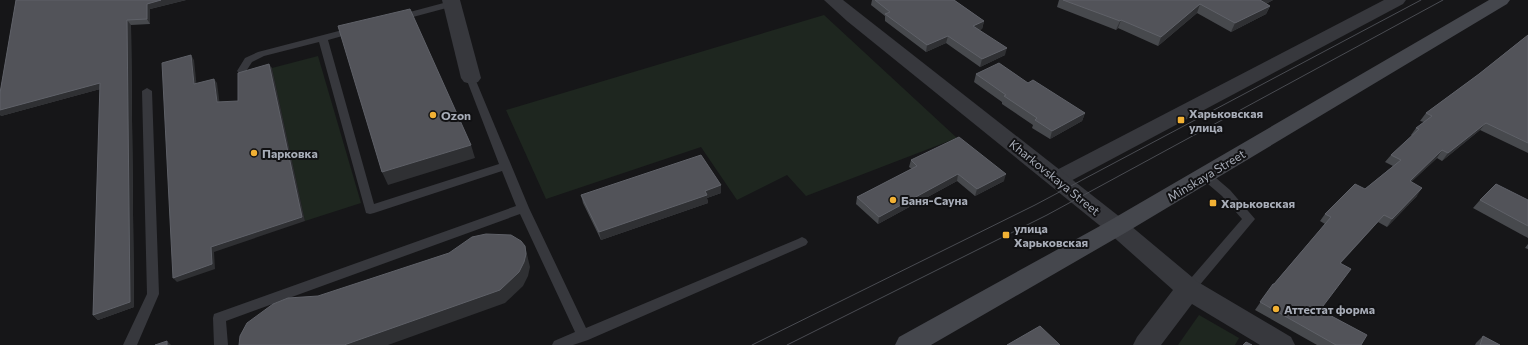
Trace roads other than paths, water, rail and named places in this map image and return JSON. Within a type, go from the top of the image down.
[{"type":"main road","name":"Minskaya Street","points":[[908,345],[1117,227],[1501,0]]},
{"type":"street","name":"Kharkovskaya Street","points":[[833,0],[1117,227],[1190,289],[1282,345]]},
{"type":"street","points":[[1057,179],[1392,1]]},
{"type":"street","points":[[451,2],[471,78]]},
{"type":"street","points":[[1146,345],[1190,289]]},
{"type":"lane","points":[[391,20],[451,2]]},
{"type":"lane","points":[[242,71],[248,60],[260,54],[360,29]]},
{"type":"lane","points":[[323,39],[370,210],[505,166]]},
{"type":"lane","points":[[471,78],[523,208],[583,336]]},
{"type":"lane","points":[[130,345],[153,294],[147,91]]},
{"type":"lane","points":[[1190,289],[1249,219],[1226,193],[1206,175]]},
{"type":"lane","points":[[221,345],[219,318],[523,208]]},
{"type":"lane","points":[[559,345],[802,242]]},
{"type":"tram line","points":[[752,345],[1035,205],[1421,0]]},
{"type":"tram line","points":[[787,345],[1047,215],[1443,0]]},
{"type":"place","name":"Ozon","points":[[433,115]]},
{"type":"place","name":"Харьковская улица","points":[[1181,120]]},
{"type":"place","name":"Парковка","points":[[254,153]]},
{"type":"place","name":"Баня-Сауна","points":[[893,200]]},
{"type":"place","name":"Харьковская","points":[[1213,203]]},
{"type":"place","name":"улица Харьковская","points":[[1006,235]]},
{"type":"place","name":"Аттестат форма","points":[[1276,309]]}]
